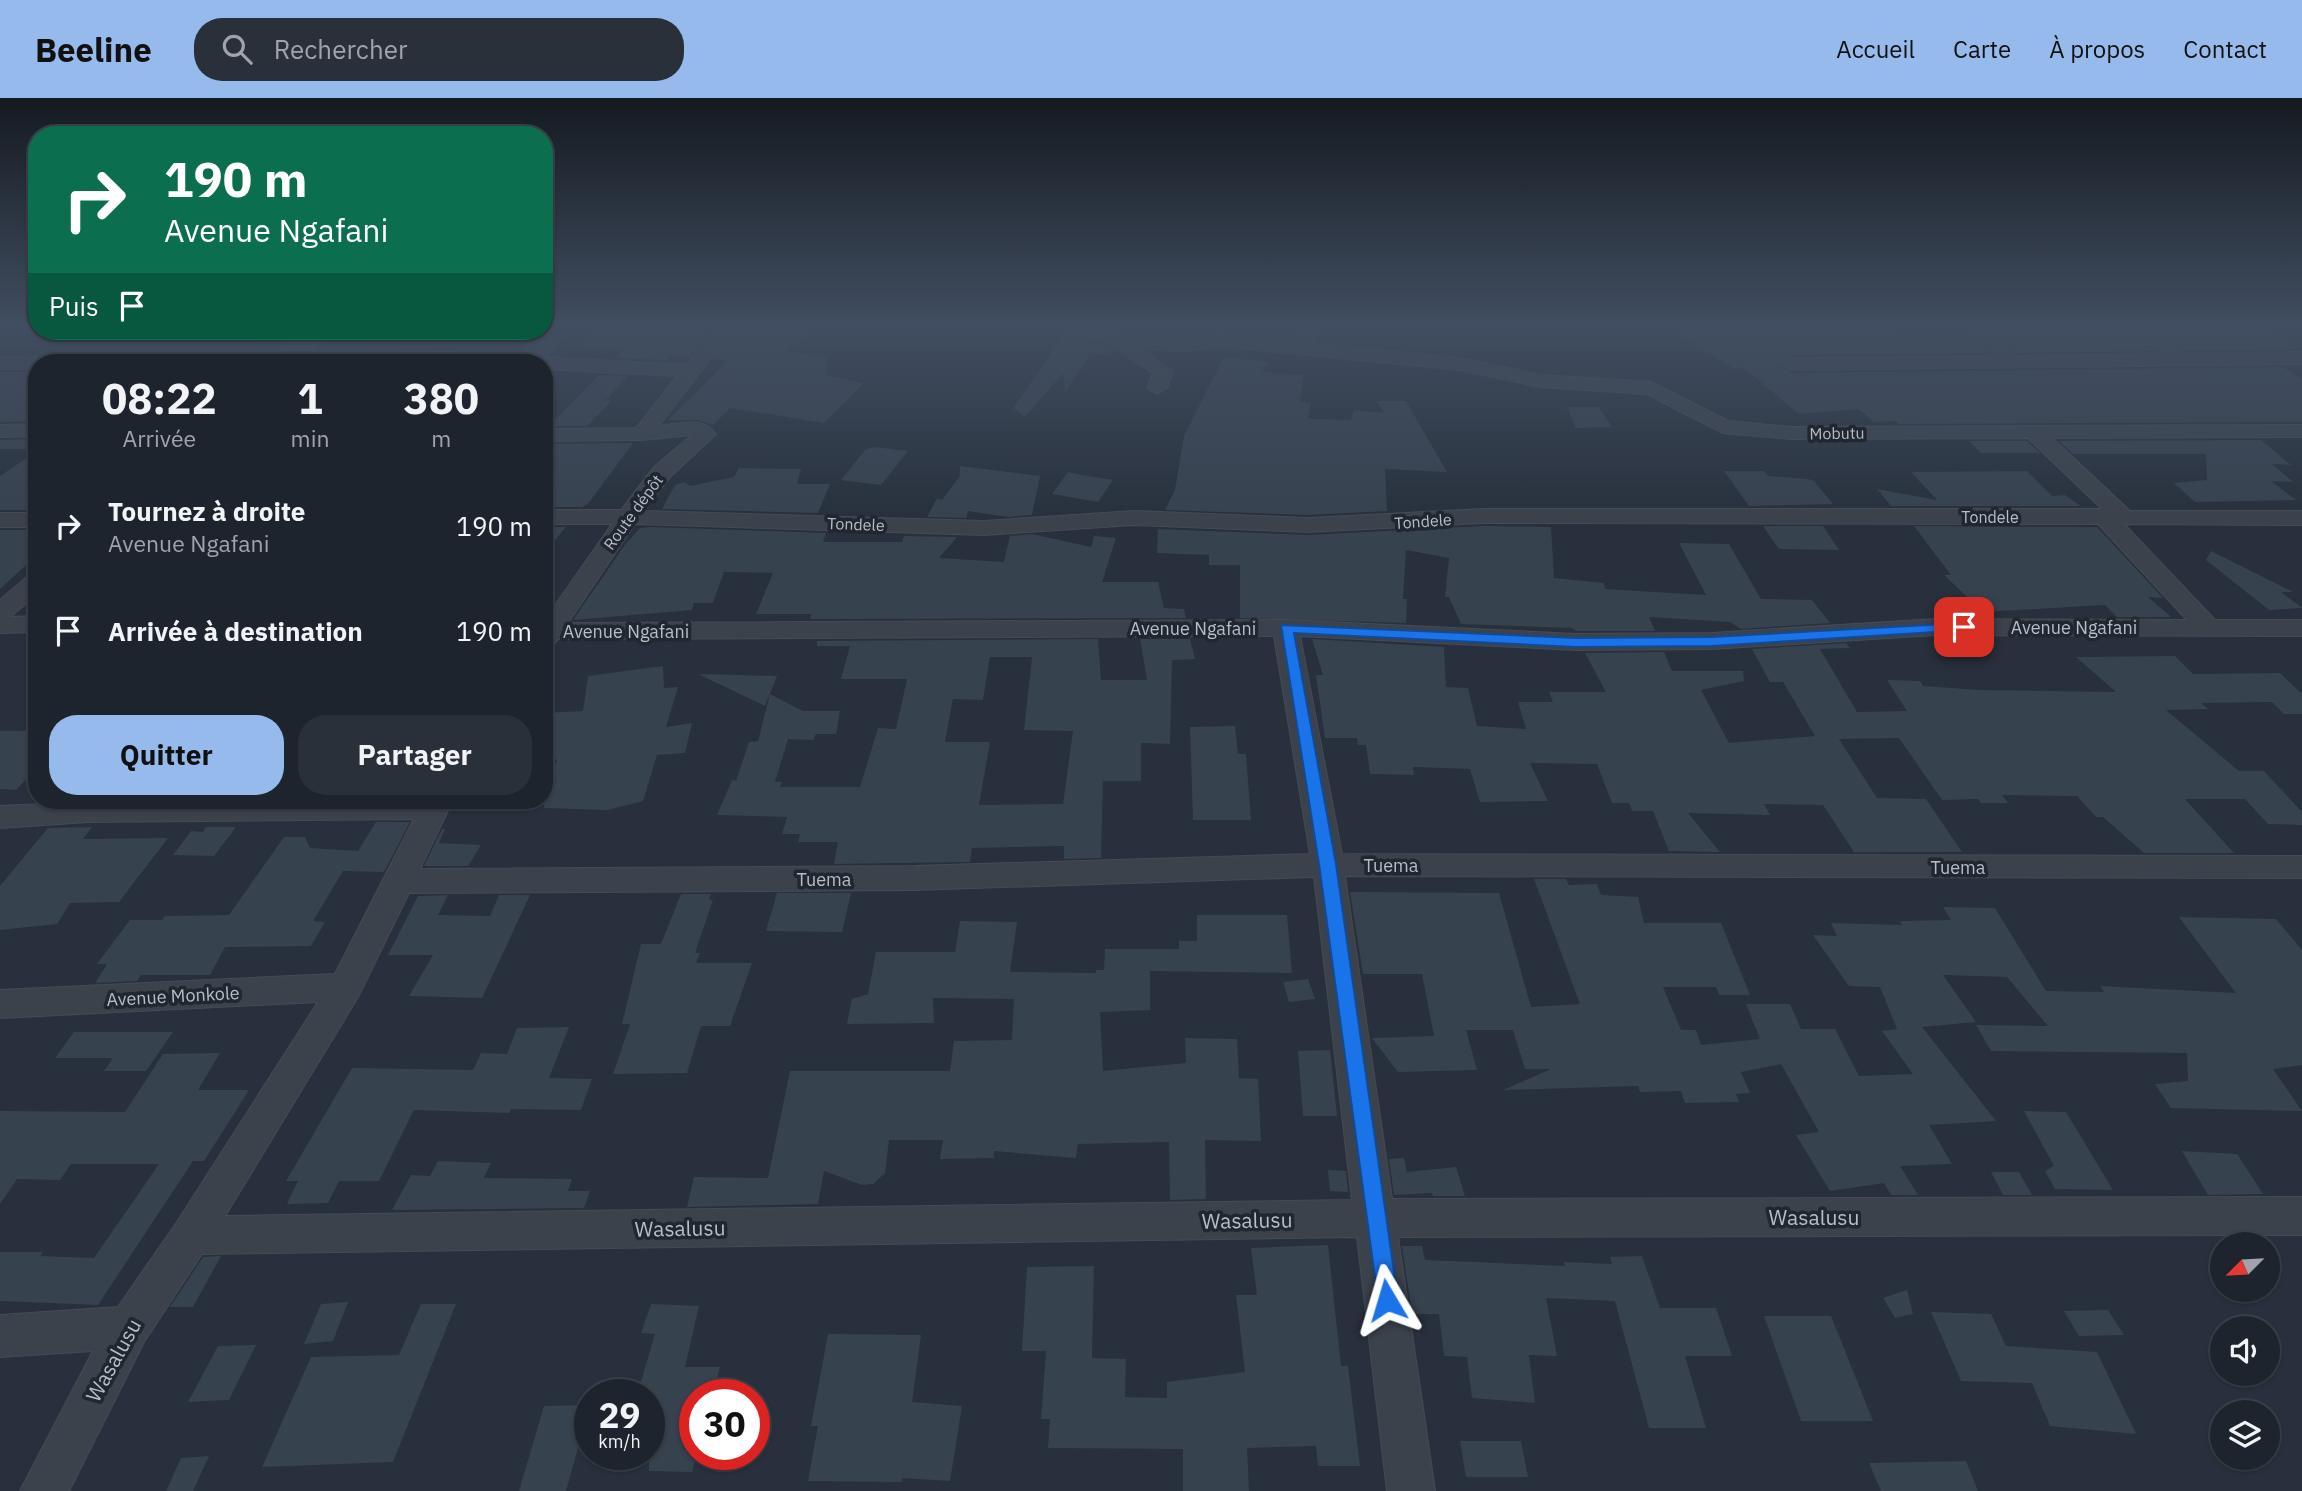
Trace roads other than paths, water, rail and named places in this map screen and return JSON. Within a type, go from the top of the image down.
[{"type":"street","points":[[553,435],[642,434],[676,390]]},
{"type":"street","name":"Mobutu","points":[[1655,390],[1723,427],[1791,433],[2302,431]]},
{"type":"street","name":"Route dépôt","points":[[553,624],[662,472],[706,434],[701,428],[642,434]]},
{"type":"street","points":[[0,431],[28,430]]},
{"type":"street","points":[[2032,431],[2112,516],[2208,628]]},
{"type":"street","name":"Tondele","points":[[553,517],[984,528],[1134,518],[1308,525],[1483,516],[2302,518]]},
{"type":"street","points":[[0,520],[28,520]]},
{"type":"street","points":[[0,613],[28,589]]},
{"type":"street","points":[[0,625],[28,624]]},
{"type":"street","name":"Avenue Ngafani","points":[[553,634],[1286,628],[1590,642],[1712,641],[1936,627],[2302,628]]},
{"type":"street","points":[[1286,628],[1328,864],[1411,1491]]},
{"type":"street","points":[[0,817],[218,809]]},
{"type":"street","name":"Wasalusu","points":[[44,1491],[129,1327],[191,1235],[346,988],[432,809]]},
{"type":"street","name":"Tuema","points":[[396,881],[925,878],[1328,864],[2302,867]]},
{"type":"street","name":"Avenue Monkole","points":[[0,1004],[346,988]]},
{"type":"street","name":"Wasalusu","points":[[191,1235],[1376,1218],[2302,1216]]},
{"type":"street","points":[[0,1336],[129,1327]]}]
